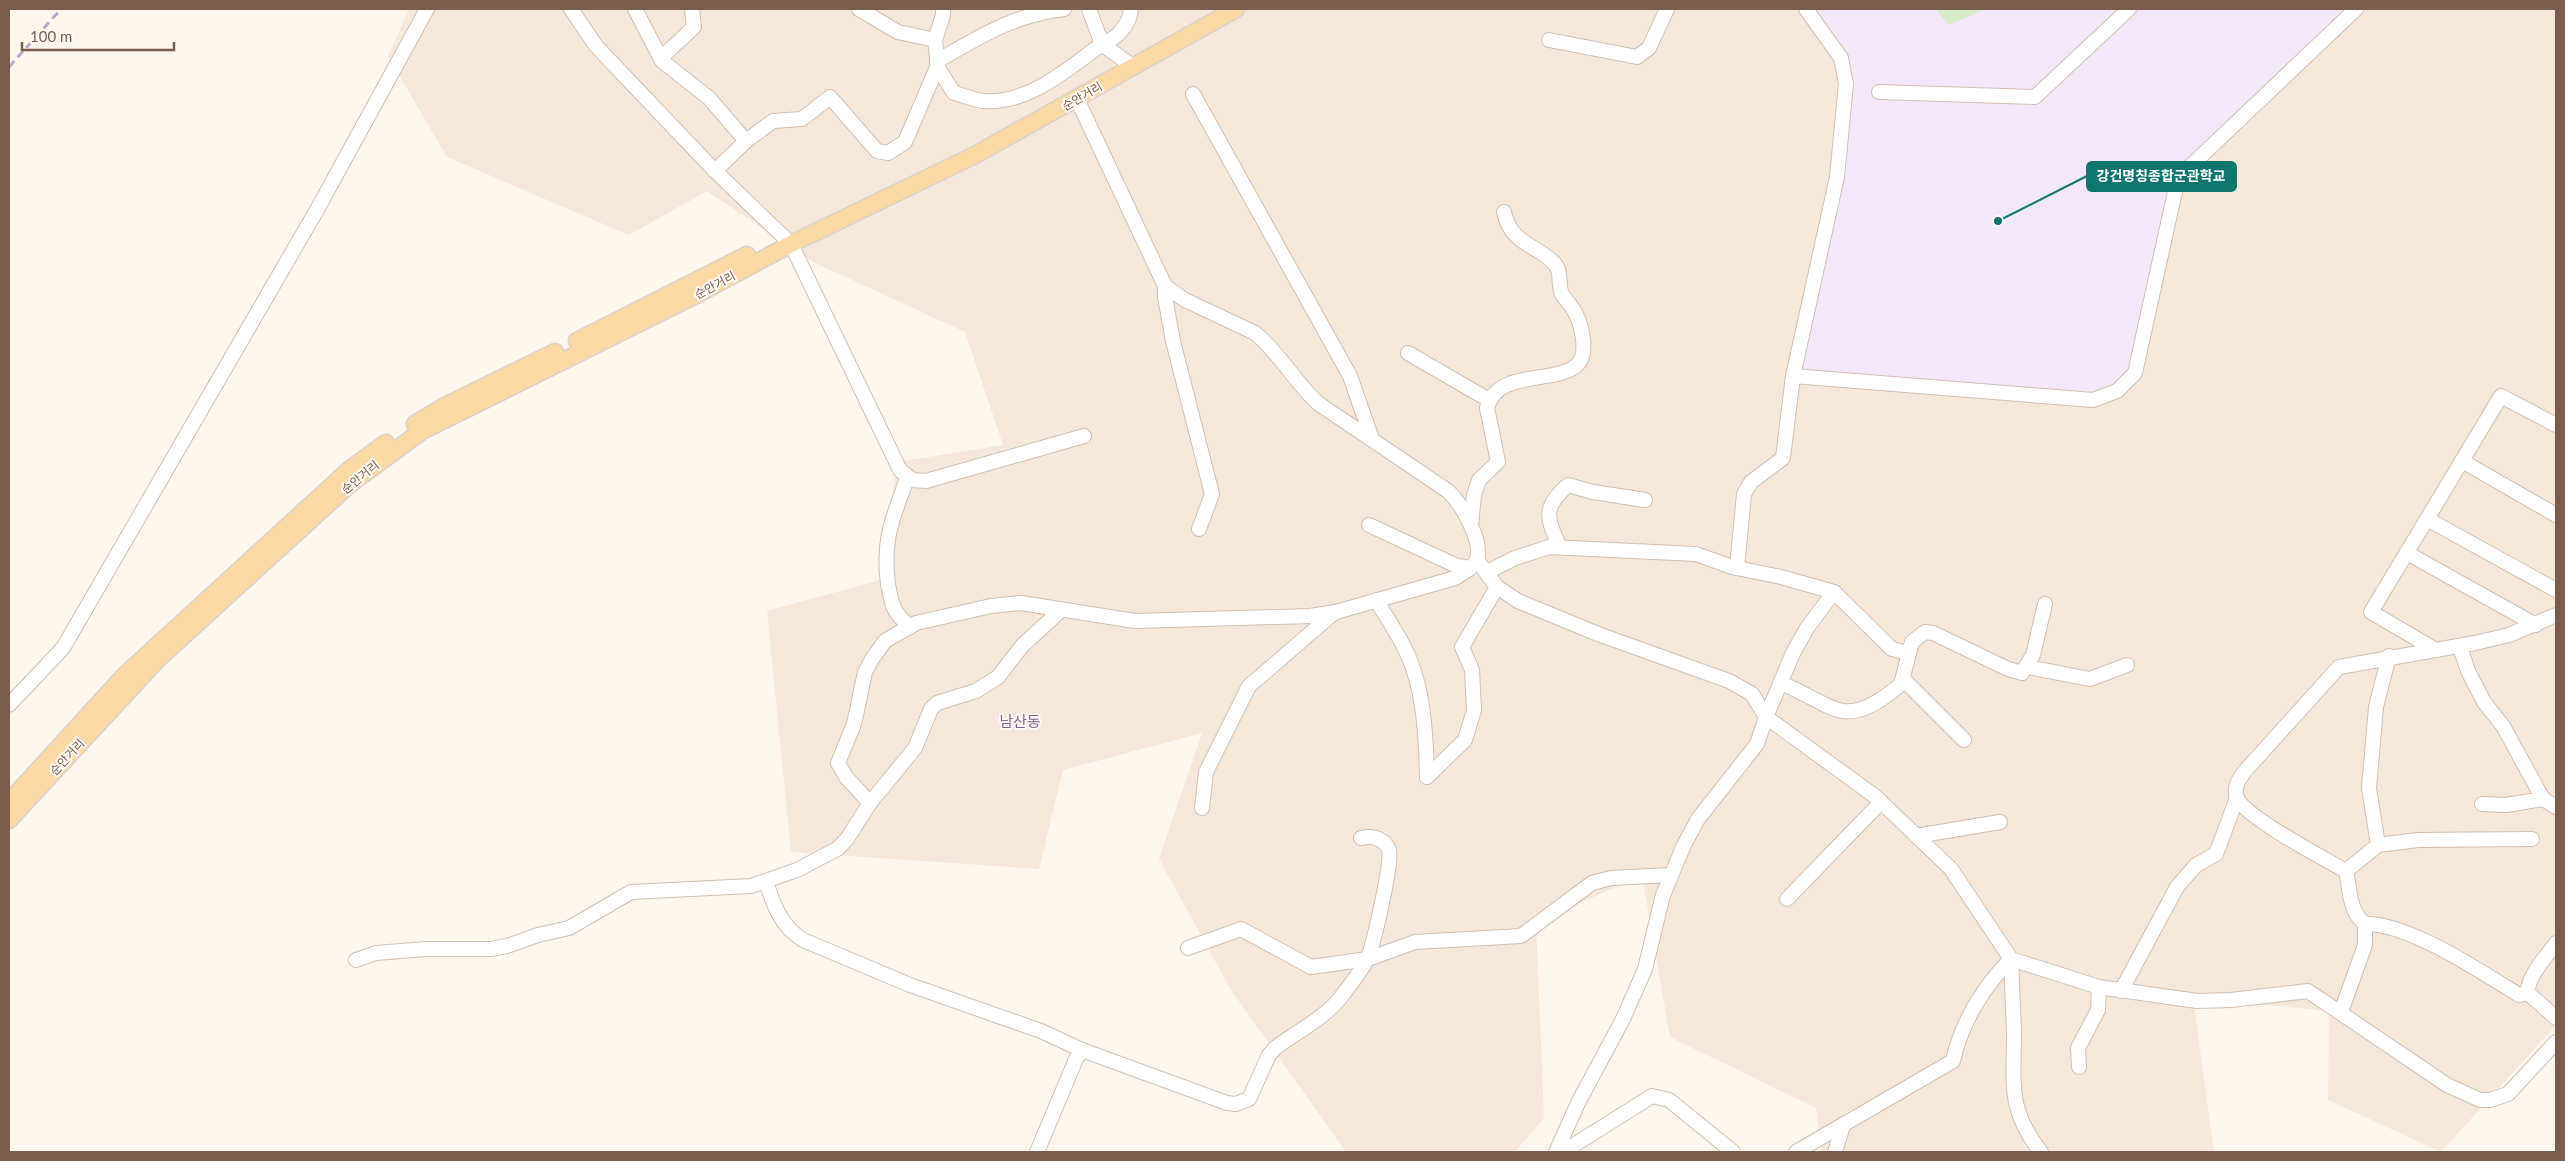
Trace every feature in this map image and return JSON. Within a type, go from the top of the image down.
[{"type":"main road","name":"순안거리","points":[[9,820],[158,659],[312,517],[391,452],[422,431],[696,295],[791,244],[975,154],[1236,9]]},
{"type":"main road","name":"순안거리","points":[[9,802],[125,675],[349,470],[445,406],[749,254],[791,244]]},
{"type":"street","points":[[9,705],[63,648],[323,200],[428,9]]},
{"type":"street","points":[[571,9],[596,46],[715,172],[791,244],[900,470],[912,480],[926,481],[1084,436]]},
{"type":"street","points":[[635,9],[661,58],[686,82],[709,98],[746,141]]},
{"type":"street","points":[[661,58],[694,27],[692,9]]},
{"type":"street","points":[[859,9],[898,32],[935,40]]},
{"type":"street","points":[[943,9],[935,40],[938,63],[954,93],[984,101],[1009,99],[1047,84],[1102,44],[1112,41],[1131,19],[1132,9]]},
{"type":"street","points":[[715,172],[746,141],[773,121],[802,119],[830,97],[877,152],[888,154],[905,142],[938,63],[999,25],[1039,12],[1064,9]]},
{"type":"street","points":[[1089,9],[1102,44],[1132,66]]},
{"type":"street","points":[[1549,40],[1637,57],[1649,48],[1667,9]]},
{"type":"street","points":[[1737,568],[1744,494],[1750,482],[1783,458],[1793,376],[1837,177],[1846,84],[1841,58],[1806,9]]},
{"type":"street","points":[[1879,92],[2035,97],[2129,9]]},
{"type":"street","points":[[1793,376],[2093,400],[2116,391],[2135,373],[2178,178],[2356,9]]},
{"type":"street","points":[[1193,94],[1350,376],[1372,439]]},
{"type":"street","points":[[1077,99],[1165,286],[1165,297],[1173,341],[1212,494],[1199,529]]},
{"type":"street","points":[[1471,526],[1474,495],[1479,480],[1498,462],[1487,408],[1489,400],[1497,392],[1518,381],[1530,377],[1562,373],[1579,363],[1582,351],[1583,340],[1579,325],[1575,311],[1562,293],[1559,269],[1553,262],[1512,233],[1504,212]]},
{"type":"street","points":[[870,803],[846,777],[838,763],[856,715],[865,672],[885,641],[910,626],[944,616],[1008,603],[1021,603],[1148,622],[1291,617],[1336,612],[1455,578],[1474,564],[1478,551],[1471,526],[1457,499],[1319,404],[1304,391],[1265,341],[1255,334],[1185,300],[1165,286]]},
{"type":"street","points":[[1408,353],[1489,400]]},
{"type":"street","points":[[2436,650],[2372,612],[2501,396],[2556,425]]},
{"type":"street","points":[[2462,461],[2556,516]]},
{"type":"street","points":[[908,476],[886,539],[885,560],[892,608],[910,626]]},
{"type":"street","points":[[1559,546],[1548,519],[1549,507],[1555,496],[1568,485],[1592,492],[1644,500]]},
{"type":"street","points":[[2427,518],[2556,590]]},
{"type":"street","points":[[1369,525],[1457,566],[1474,564],[1487,572],[1497,587],[1518,601],[1590,631],[1729,680],[1752,694],[1766,717],[1881,802],[1951,869],[2011,959],[2014,1034],[2012,1076],[2014,1092],[2020,1120],[2027,1134],[2041,1152]]},
{"type":"street","points":[[1487,572],[1514,558],[1549,547],[1559,546],[1696,554],[1737,568],[1781,577],[1834,592],[1892,649],[1908,653]]},
{"type":"street","points":[[2407,553],[2536,625]]},
{"type":"street","points":[[1376,600],[1405,648],[1416,680],[1426,744],[1427,777],[1464,740],[1474,710],[1472,670],[1462,647],[1497,587]]},
{"type":"street","points":[[1556,1152],[1623,1019],[1645,969],[1670,875],[1698,819],[1757,744],[1780,683],[1807,628],[1834,592]]},
{"type":"street","points":[[1780,683],[1797,688],[1842,712],[1868,707],[1894,691],[1904,679],[1908,653],[1912,642],[1925,632],[1933,633],[2008,669],[2022,673],[2028,667],[2033,655],[2045,604]]},
{"type":"street","points":[[356,960],[376,953],[426,948],[491,949],[507,946],[538,935],[569,928],[631,892],[729,889],[766,882],[837,850],[870,803],[915,748],[931,708],[945,699],[976,691],[998,677],[1022,646],[1061,610]]},
{"type":"street","points":[[1202,808],[1206,772],[1249,686],[1336,612]]},
{"type":"street","points":[[2121,991],[2177,887],[2196,865],[2216,854],[2237,798],[2237,782],[2245,770],[2333,672],[2348,664],[2389,656],[2460,647],[2509,635],[2556,615]]},
{"type":"street","points":[[2460,647],[2468,672],[2484,702],[2503,726],[2542,799],[2556,807]]},
{"type":"street","points":[[2378,845],[2369,788],[2376,707],[2389,656]]},
{"type":"street","points":[[2028,667],[2090,679],[2127,665]]},
{"type":"street","points":[[1904,679],[1964,740]]},
{"type":"street","points":[[2237,798],[2240,803],[2262,821],[2346,871],[2352,906],[2358,918],[2365,924],[2387,926],[2407,934],[2456,957],[2519,995],[2528,993]]},
{"type":"street","points":[[2482,804],[2506,805],[2542,799]]},
{"type":"street","points":[[1787,899],[1881,802]]},
{"type":"street","points":[[1916,836],[2000,822]]},
{"type":"street","points":[[766,882],[779,917],[790,932],[803,940],[910,985],[1041,1031],[1082,1050],[1227,1103],[1243,1102],[1253,1092],[1268,1055],[1332,1007],[1368,959],[1386,884],[1390,856],[1389,850],[1380,839],[1369,836],[1361,838]]},
{"type":"street","points":[[2346,871],[2378,845],[2418,840],[2532,839]]},
{"type":"street","points":[[1188,948],[1241,930],[1311,967],[1368,959],[1415,942],[1521,936],[1592,883],[1611,878],[1670,875]]},
{"type":"street","points":[[2341,1012],[2365,945],[2365,924]]},
{"type":"street","points":[[2528,993],[2528,988],[2540,966],[2556,943]]},
{"type":"street","points":[[2011,959],[2099,987],[2197,1001],[2231,1000],[2308,991],[2448,1085],[2480,1100],[2495,1099],[2508,1094],[2556,1042]]},
{"type":"street","points":[[1796,1152],[1953,1061],[1957,1041],[1990,980],[2011,959]]},
{"type":"street","points":[[2079,1067],[2078,1048],[2098,1010],[2099,987]]},
{"type":"street","points":[[2528,993],[2556,1018]]},
{"type":"street","points":[[1037,1152],[1076,1059],[1082,1050]]},
{"type":"street","points":[[1563,1152],[1652,1096],[1669,1100],[1733,1152]]},
{"type":"street","points":[[1835,1152],[1843,1126]]},
{"type":"shaded area","points":[[409,9],[2556,9],[2556,1025],[2441,1152],[2328,1100],[2329,1011],[2193,998],[2214,1152],[1822,1152],[1816,1108],[1670,1037],[1642,876],[1536,922],[1544,1118],[1515,1152],[1346,1152],[1231,990],[1159,859],[1202,733],[1063,770],[1039,869],[791,852],[767,611],[880,580],[897,462],[1003,445],[965,332],[813,262],[707,191],[629,235],[447,157],[388,56]]},
{"type":"shaded area","points":[[1806,9],[2356,9],[2178,178],[2135,373],[2093,400],[1793,376],[1837,177],[1845,71]]},
{"type":"green space","points":[[1935,9],[1985,9],[1949,25]]},
{"type":"railway","points":[[9,67],[61,9]]},
{"type":"place","name":"강건명칭종합군관학교","points":[[1998,221]]},
{"type":"district","name":"남산동","points":[[1020,721]]}]
